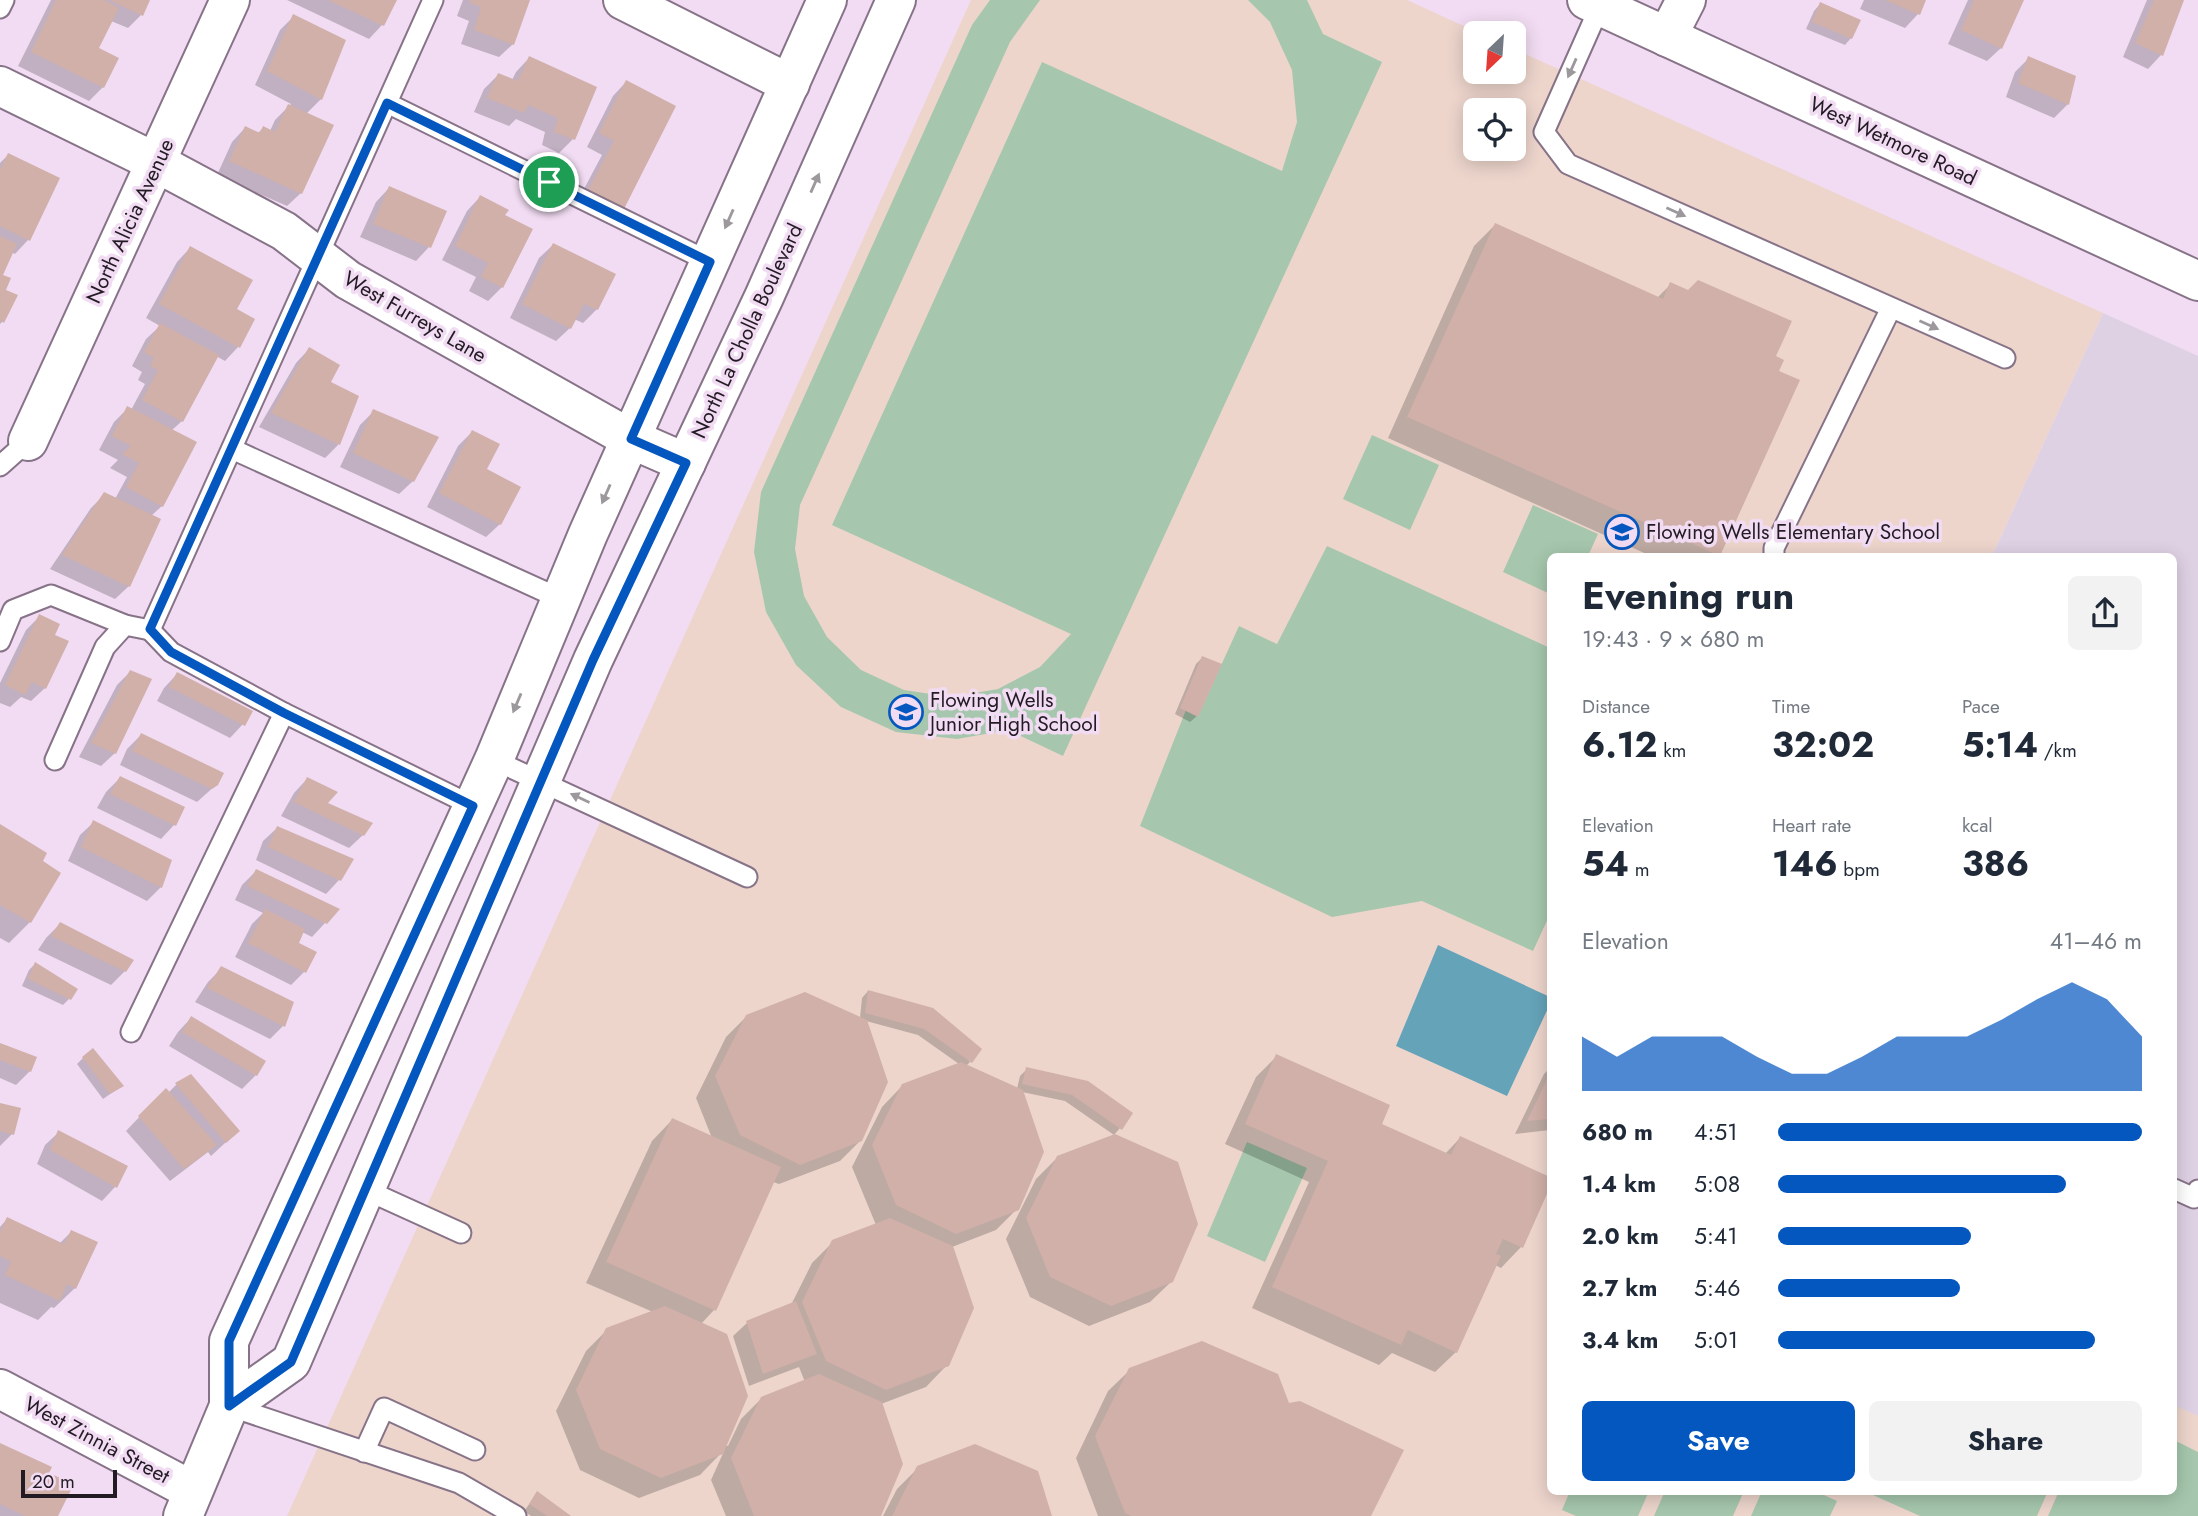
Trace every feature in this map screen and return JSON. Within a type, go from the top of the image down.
[{"type":"street","name":"North Alicia Avenue","points":[[28,442],[230,0]]},
{"type":"street","points":[[623,0],[790,84]]},
{"type":"street","points":[[188,1504],[229,1406],[229,1341],[494,760],[631,439],[827,0]]},
{"type":"street","name":"North La Cholla Boulevard","points":[[229,1406],[291,1362],[593,660],[764,298],[896,0]]},
{"type":"street","points":[[1667,37],[1686,0]]},
{"type":"street","name":"West Wetmore Road","points":[[1594,3],[2198,281]]},
{"type":"street","name":"West Furreys Lane","points":[[0,86],[156,163],[284,231],[348,280],[631,439],[686,463]]},
{"type":"street","name":"West Zinnia Street","points":[[0,1389],[188,1504]]},
{"type":"lane","points":[[0,8],[4,0]]},
{"type":"lane","points":[[150,629],[433,0]]},
{"type":"lane","points":[[1594,3],[1544,132],[1569,164],[2005,358]]},
{"type":"lane","points":[[387,103],[710,262]]},
{"type":"lane","points":[[1773,553],[1891,308]]},
{"type":"lane","points":[[0,466],[28,442]]},
{"type":"lane","points":[[232,449],[561,599]]},
{"type":"lane","points":[[0,640],[13,610],[51,595],[125,625],[150,629],[171,652],[284,713],[473,806]]},
{"type":"lane","points":[[55,760],[105,647],[125,625]]},
{"type":"lane","points":[[131,1032],[284,713]]},
{"type":"lane","points":[[494,760],[747,877]]},
{"type":"lane","points":[[365,1189],[461,1233]]},
{"type":"lane","points":[[2177,1190],[2194,1198],[2198,1190]]},
{"type":"lane","points":[[229,1406],[459,1483],[516,1516]]},
{"type":"lane","points":[[364,1452],[384,1408],[475,1450]]},
{"type":"shaded area","name":"Flowing Wells Junior High School","points":[[971,0],[1407,0],[1463,26],[1463,84],[1526,84],[1526,54],[2103,313],[1993,553],[1547,553],[1547,1495],[2177,1495],[2177,1406],[2198,1416],[2198,1516],[287,1516]]},
{"type":"shaded area","points":[[2103,313],[2198,356],[2198,1417],[2177,1407],[2177,553],[1993,553]]},
{"type":"green space","points":[[990,0],[1040,0],[1010,42],[800,505],[795,549],[804,596],[827,637],[861,670],[904,690],[951,697],[998,689],[1040,667],[1071,634],[832,525],[1042,62],[1282,171],[1297,122],[1292,70],[1270,22],[1248,0],[1307,0],[1323,34],[1382,62],[1063,756],[1008,730],[957,739],[896,732],[841,707],[796,665],[766,612],[754,552],[761,492],[972,25]]},
{"type":"green space","points":[[1372,435],[1439,465],[1410,530],[1343,499]]},
{"type":"green space","points":[[1533,505],[1598,534],[1589,553],[1547,553],[1547,593],[1503,572]]},
{"type":"green space","points":[[1327,546],[1547,647],[1547,921],[1533,951],[1422,901],[1332,917],[1140,826],[1186,710],[1198,716],[1239,626],[1277,644]]},
{"type":"green space","points":[[1247,1142],[1307,1168],[1265,1262],[1207,1236]]},
{"type":"green space","points":[[2177,1442],[2198,1452],[2198,1516],[2048,1516],[2057,1495],[2177,1495]]},
{"type":"green space","points":[[1568,1495],[1647,1495],[1638,1516],[1576,1516],[1562,1510]]},
{"type":"green space","points":[[1663,1495],[1742,1495],[1733,1516],[1654,1516]]},
{"type":"green space","points":[[1760,1495],[1824,1495],[1837,1501],[1830,1516],[1751,1516]]},
{"type":"green space","points":[[1873,1495],[2046,1495],[2037,1516],[1920,1516]]},
{"type":"water","points":[[1438,945],[1547,996],[1547,1010],[1507,1096],[1396,1046]]},
{"type":"building","points":[[56,0],[104,0],[119,8],[99,48],[119,58],[104,88],[31,52]]},
{"type":"building","points":[[109,0],[150,0],[143,16]]},
{"type":"building","points":[[328,0],[397,0],[384,26]]},
{"type":"building","points":[[471,0],[530,0],[514,45],[474,30],[481,7],[470,3]]},
{"type":"building","points":[[1885,0],[1926,0],[1920,15]]},
{"type":"building","points":[[1974,0],[2024,0],[2002,49],[1961,30]]},
{"type":"building","points":[[2154,0],[2184,0],[2163,56],[2135,43]]},
{"type":"building","points":[[1820,2],[1861,20],[1852,39],[1812,22]]},
{"type":"building","points":[[293,14],[346,40],[322,100],[267,71]]},
{"type":"building","points":[[529,56],[597,87],[575,140],[554,132],[558,118],[528,105],[524,113],[487,98],[498,73],[518,81]]},
{"type":"building","points":[[2028,56],[2076,76],[2069,105],[2018,83]]},
{"type":"building","points":[[626,80],[676,106],[624,209],[588,190],[614,141],[599,133]]},
{"type":"building","points":[[288,104],[334,125],[302,194],[229,161],[245,126],[260,133],[263,126],[275,132]]},
{"type":"building","points":[[8,153],[60,178],[30,241],[0,226],[0,170]]},
{"type":"building","points":[[389,186],[447,211],[431,248],[373,224]]},
{"type":"building","points":[[480,195],[509,210],[505,215],[533,229],[503,288],[481,277],[488,263],[455,246]]},
{"type":"building","points":[[1495,223],[1663,299],[1670,282],[1688,290],[1698,280],[1792,321],[1776,356],[1784,360],[1779,371],[1800,380],[1721,553],[1713,553],[1407,417]]},
{"type":"building","points":[[0,236],[17,244],[3,275],[11,278],[6,290],[18,295],[4,323],[0,320]]},
{"type":"building","points":[[553,243],[616,274],[598,310],[584,304],[571,329],[522,304]]},
{"type":"building","points":[[190,246],[253,280],[237,309],[255,319],[240,348],[159,304]]},
{"type":"building","points":[[160,323],[219,355],[183,422],[142,400],[158,370],[150,366],[154,358],[144,352]]},
{"type":"building","points":[[309,347],[340,365],[331,382],[359,396],[340,445],[271,413]]},
{"type":"building","points":[[127,406],[197,442],[163,507],[126,487],[139,463],[122,454],[131,446],[112,436]]},
{"type":"building","points":[[373,409],[439,437],[414,482],[353,453]]},
{"type":"building","points":[[472,430],[500,444],[487,469],[521,487],[501,525],[439,493]]},
{"type":"building","points":[[104,492],[161,519],[130,587],[62,555]]},
{"type":"building","points":[[39,614],[60,624],[55,635],[69,641],[46,689],[32,682],[25,695],[5,685]]},
{"type":"building","points":[[1202,656],[1222,664],[1198,717],[1180,708]]},
{"type":"building","points":[[130,670],[152,679],[116,754],[91,743]]},
{"type":"building","points":[[177,672],[253,711],[245,726],[169,687]]},
{"type":"building","points":[[141,733],[224,773],[218,785],[212,789],[132,751]]},
{"type":"building","points":[[120,776],[185,807],[176,826],[110,794]]},
{"type":"building","points":[[307,777],[338,792],[328,803],[373,823],[364,836],[294,802]]},
{"type":"building","points":[[93,820],[172,860],[162,888],[81,847]]},
{"type":"building","points":[[0,824],[47,853],[43,861],[61,873],[31,923],[0,905]]},
{"type":"building","points":[[277,826],[354,859],[341,881],[268,847]]},
{"type":"building","points":[[256,869],[340,909],[327,924],[247,886]]},
{"type":"building","points":[[265,909],[305,929],[299,943],[317,952],[306,973],[248,943]]},
{"type":"building","points":[[60,922],[134,960],[126,972],[51,936]]},
{"type":"building","points":[[35,962],[78,989],[71,1000],[28,979]]},
{"type":"building","points":[[221,966],[294,1002],[285,1027],[207,988]]},
{"type":"building","points":[[868,990],[933,1008],[982,1049],[972,1063],[924,1029],[865,1013]]},
{"type":"building","points":[[805,992],[867,1020],[888,1082],[862,1141],[800,1165],[740,1135],[715,1076],[746,1015]]},
{"type":"building","points":[[191,1016],[266,1061],[257,1076],[182,1032]]},
{"type":"building","points":[[0,1043],[37,1057],[31,1072],[0,1060]]},
{"type":"building","points":[[93,1048],[124,1086],[110,1094],[82,1057]]},
{"type":"building","points":[[1276,1054],[1390,1105],[1382,1124],[1451,1155],[1460,1136],[1547,1176],[1547,1194],[1523,1248],[1503,1239],[1496,1254],[1501,1256],[1457,1353],[1408,1330],[1401,1345],[1272,1287],[1328,1161],[1245,1124]]},
{"type":"building","points":[[961,1062],[1023,1090],[1044,1152],[1019,1210],[956,1234],[896,1205],[872,1145],[902,1084]]},
{"type":"building","points":[[1026,1067],[1088,1081],[1133,1113],[1122,1130],[1072,1095],[1022,1084]]},
{"type":"building","points":[[191,1074],[240,1131],[226,1143],[175,1083]]},
{"type":"building","points":[[1547,1079],[1547,1119],[1527,1121]]},
{"type":"building","points":[[166,1088],[217,1145],[184,1169],[138,1116]]},
{"type":"building","points":[[0,1103],[21,1108],[14,1135],[0,1131]]},
{"type":"building","points":[[672,1118],[781,1167],[716,1311],[606,1262]]},
{"type":"building","points":[[58,1130],[128,1166],[117,1188],[50,1150]]},
{"type":"building","points":[[1115,1134],[1178,1162],[1198,1224],[1173,1282],[1111,1306],[1050,1277],[1026,1218],[1057,1156]]},
{"type":"building","points":[[7,1217],[64,1244],[71,1230],[98,1242],[76,1289],[67,1284],[60,1301],[5,1275],[11,1262],[0,1256],[0,1232]]},
{"type":"building","points":[[890,1218],[953,1246],[974,1308],[949,1366],[886,1390],[826,1361],[802,1302],[832,1240]]},
{"type":"building","points":[[796,1301],[817,1354],[763,1374],[746,1321]]},
{"type":"building","points":[[665,1306],[727,1334],[748,1396],[723,1454],[661,1478],[600,1449],[576,1390],[606,1328]]},
{"type":"building","points":[[1202,1341],[1278,1374],[1289,1403],[1300,1401],[1404,1450],[1371,1516],[1131,1516],[1125,1513],[1095,1436],[1129,1368]]},
{"type":"building","points":[[819,1374],[882,1402],[903,1464],[881,1516],[754,1516],[731,1458],[761,1397]]},
{"type":"building","points":[[0,1443],[52,1467],[49,1473],[74,1484],[58,1516],[25,1516],[0,1504]]},
{"type":"building","points":[[975,1444],[1038,1471],[1052,1516],[892,1516],[917,1466]]},
{"type":"building","points":[[537,1491],[571,1516],[547,1516],[529,1504]]},
{"type":"place","name":"Flowing Wells Elementary School","points":[[1622,532]]},
{"type":"place","name":"Flowing Wells Junior High School","points":[[906,712]]},
{"type":"route","points":[[387,103],[549,182],[710,262],[631,439],[686,463],[593,660],[291,1362],[229,1406],[229,1341],[473,806],[284,713],[171,652],[150,629],[387,103]]}]
